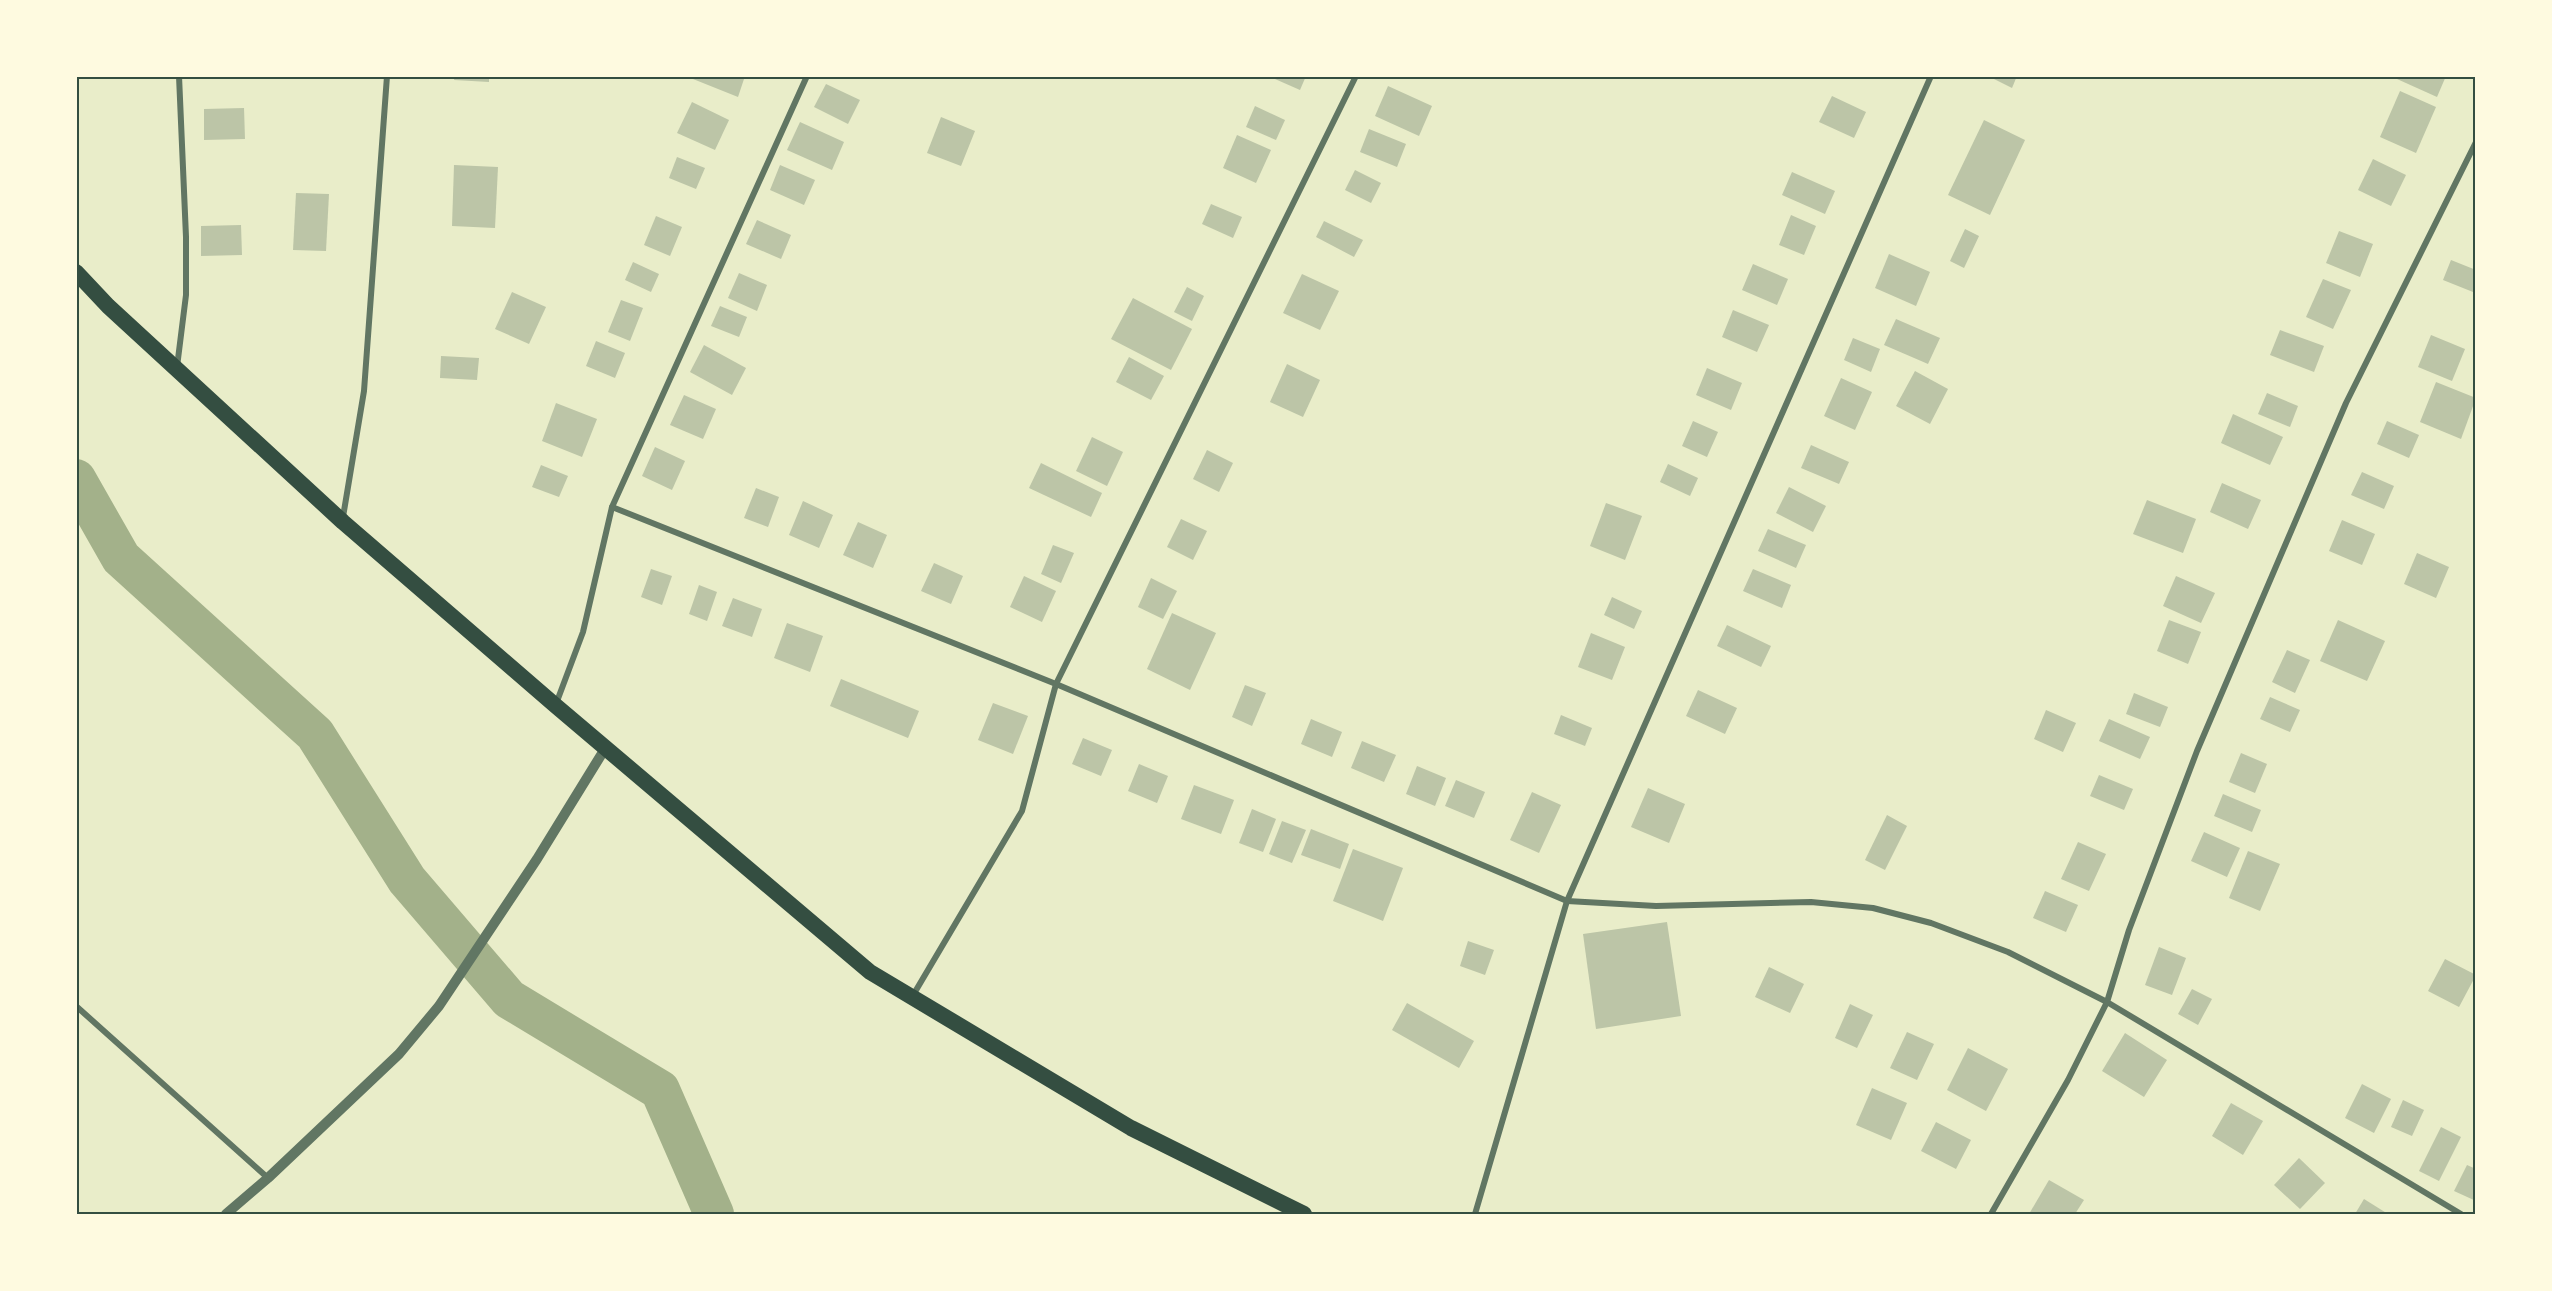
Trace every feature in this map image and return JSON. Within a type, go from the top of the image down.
[{"type":"highway","points":[[76,272],[108,306],[343,522],[870,972],[1131,1128],[1304,1215]]},
{"type":"street","points":[[177,370],[186,295],[186,237],[179,76]]},
{"type":"street","points":[[343,522],[364,391],[387,76]]},
{"type":"street","points":[[556,706],[583,632],[612,507],[807,76]]},
{"type":"street","points":[[912,997],[1022,811],[1056,684],[1356,76]]},
{"type":"street","points":[[1475,1215],[1567,901],[1931,76]]},
{"type":"street","points":[[1991,1215],[2068,1080],[2107,1002],[2129,930],[2197,751],[2346,403],[2475,142]]},
{"type":"street","points":[[612,507],[1056,684],[1567,901],[1656,906],[1811,902],[1873,908],[1930,923],[2008,951],[2107,1002],[2461,1215]]},
{"type":"street","points":[[226,1215],[399,1053],[439,1006],[537,859],[606,747]]},
{"type":"street","points":[[76,1006],[268,1178]]},
{"type":"building","points":[[455,76],[489,76],[489,82],[454,80]]},
{"type":"building","points":[[694,76],[745,76],[738,97],[693,79]]},
{"type":"building","points":[[1277,76],[1306,76],[1300,90],[1275,79]]},
{"type":"building","points":[[1988,76],[2017,76],[2012,88]]},
{"type":"building","points":[[2398,76],[2446,76],[2437,97],[2397,79]]},
{"type":"building","points":[[826,84],[860,100],[848,124],[814,107]]},
{"type":"building","points":[[1388,86],[1432,106],[1419,136],[1375,116]]},
{"type":"building","points":[[2400,91],[2436,107],[2416,153],[2380,137]]},
{"type":"building","points":[[1832,96],[1866,112],[1854,138],[1819,122]]},
{"type":"building","points":[[692,102],[729,120],[715,150],[677,133]]},
{"type":"building","points":[[1255,106],[1285,120],[1276,140],[1246,127]]},
{"type":"building","points":[[244,108],[245,139],[204,140],[204,109]]},
{"type":"building","points":[[941,117],[975,131],[961,166],[927,153]]},
{"type":"building","points":[[1984,120],[2025,140],[1990,215],[1948,195]]},
{"type":"building","points":[[800,122],[844,142],[832,170],[787,150]]},
{"type":"building","points":[[1369,129],[1406,144],[1397,167],[1360,152]]},
{"type":"building","points":[[1237,135],[1271,150],[1256,183],[1223,168]]},
{"type":"building","points":[[677,157],[705,168],[696,189],[669,178]]},
{"type":"building","points":[[2373,159],[2406,175],[2391,206],[2358,190]]},
{"type":"building","points":[[454,165],[498,167],[495,228],[452,226]]},
{"type":"building","points":[[780,165],[815,180],[804,205],[770,190]]},
{"type":"building","points":[[1355,170],[1381,183],[1371,203],[1345,190]]},
{"type":"building","points":[[1792,172],[1835,191],[1825,214],[1782,195]]},
{"type":"building","points":[[296,193],[329,194],[326,251],[293,250]]},
{"type":"building","points":[[1211,204],[1242,217],[1233,238],[1202,224]]},
{"type":"building","points":[[1791,215],[1816,226],[1804,255],[1779,245]]},
{"type":"building","points":[[656,216],[682,227],[670,256],[644,245]]},
{"type":"building","points":[[757,220],[791,235],[781,259],[746,244]]},
{"type":"building","points":[[1324,221],[1363,240],[1354,257],[1316,237]]},
{"type":"building","points":[[241,225],[242,255],[201,256],[201,226]]},
{"type":"building","points":[[1965,229],[1979,236],[1964,268],[1950,261]]},
{"type":"building","points":[[2339,231],[2373,244],[2360,277],[2326,263]]},
{"type":"building","points":[[1889,254],[1930,272],[1916,306],[1875,288]]},
{"type":"building","points":[[2451,260],[2476,270],[2473,292],[2443,280]]},
{"type":"building","points":[[633,262],[659,274],[651,292],[625,280]]},
{"type":"building","points":[[1753,264],[1788,279],[1777,305],[1742,290]]},
{"type":"building","points":[[739,273],[767,285],[757,311],[728,298]]},
{"type":"building","points":[[1302,274],[1339,291],[1320,330],[1283,313]]},
{"type":"building","points":[[2323,279],[2351,290],[2333,329],[2306,317]]},
{"type":"building","points":[[1187,287],[1204,296],[1192,321],[1174,312]]},
{"type":"building","points":[[512,292],[546,307],[529,344],[495,329]]},
{"type":"building","points":[[1133,298],[1192,329],[1171,370],[1111,339]]},
{"type":"building","points":[[621,300],[643,308],[630,341],[608,332]]},
{"type":"building","points":[[720,306],[747,317],[739,337],[711,326]]},
{"type":"building","points":[[1733,310],[1769,325],[1757,352],[1722,337]]},
{"type":"building","points":[[1896,319],[1940,338],[1928,364],[1884,345]]},
{"type":"building","points":[[2280,330],[2324,346],[2314,372],[2270,355]]},
{"type":"building","points":[[2431,335],[2465,349],[2452,381],[2418,367]]},
{"type":"building","points":[[1853,338],[1880,349],[1871,372],[1844,360]]},
{"type":"building","points":[[596,341],[625,353],[615,378],[586,366]]},
{"type":"building","points":[[704,345],[746,368],[732,395],[690,372]]},
{"type":"building","points":[[441,356],[479,358],[477,380],[440,378]]},
{"type":"building","points":[[1129,357],[1164,376],[1151,400],[1116,382]]},
{"type":"building","points":[[1287,364],[1320,380],[1303,417],[1270,402]]},
{"type":"building","points":[[1707,368],[1742,383],[1731,410],[1696,395]]},
{"type":"building","points":[[1915,371],[1948,389],[1930,424],[1896,406]]},
{"type":"building","points":[[1841,378],[1872,392],[1855,430],[1824,416]]},
{"type":"building","points":[[2436,382],[2476,398],[2461,439],[2420,422]]},
{"type":"building","points":[[2267,393],[2298,406],[2290,427],[2258,414]]},
{"type":"building","points":[[684,395],[716,409],[703,439],[670,425]]},
{"type":"building","points":[[556,403],[597,419],[582,457],[542,441]]},
{"type":"building","points":[[2233,414],[2283,437],[2270,465],[2221,443]]},
{"type":"building","points":[[1693,421],[1718,432],[1707,457],[1682,446]]},
{"type":"building","points":[[2387,421],[2419,435],[2409,458],[2377,444]]},
{"type":"building","points":[[1092,437],[1123,452],[1107,486],[1076,471]]},
{"type":"building","points":[[1811,445],[1849,462],[1839,484],[1801,468]]},
{"type":"building","points":[[655,447],[685,461],[672,490],[642,476]]},
{"type":"building","points":[[1207,450],[1233,463],[1219,492],[1193,479]]},
{"type":"building","points":[[1041,463],[1102,493],[1091,517],[1029,488]]},
{"type":"building","points":[[1668,464],[1698,478],[1690,496],[1660,482]]},
{"type":"building","points":[[541,465],[568,476],[559,497],[532,487]]},
{"type":"building","points":[[2362,472],[2394,486],[2384,509],[2351,495]]},
{"type":"building","points":[[2222,483],[2261,500],[2248,529],[2210,512]]},
{"type":"building","points":[[1789,487],[1826,506],[1813,532],[1776,513]]},
{"type":"building","points":[[756,488],[779,497],[768,527],[744,518]]},
{"type":"building","points":[[2147,500],[2196,519],[2183,553],[2133,534]]},
{"type":"building","points":[[803,501],[833,515],[819,548],[789,535]]},
{"type":"building","points":[[1606,503],[1642,516],[1625,560],[1590,546]]},
{"type":"building","points":[[1181,519],[1207,531],[1193,560],[1167,547]]},
{"type":"building","points":[[2342,520],[2375,534],[2362,565],[2329,551]]},
{"type":"building","points":[[858,522],[887,535],[873,568],[843,555]]},
{"type":"building","points":[[1768,529],[1806,545],[1796,568],[1758,551]]},
{"type":"building","points":[[1053,545],[1074,553],[1061,583],[1041,574]]},
{"type":"building","points":[[2417,553],[2449,567],[2436,598],[2404,584]]},
{"type":"building","points":[[934,563],[963,576],[951,604],[921,591]]},
{"type":"building","points":[[651,569],[672,576],[662,605],[641,597]]},
{"type":"building","points":[[1753,569],[1791,585],[1782,608],[1743,591]]},
{"type":"building","points":[[1024,576],[1056,591],[1042,622],[1010,607]]},
{"type":"building","points":[[2176,576],[2215,593],[2201,623],[2163,606]]},
{"type":"building","points":[[1151,578],[1177,591],[1163,619],[1138,607]]},
{"type":"building","points":[[699,585],[717,592],[707,621],[689,614]]},
{"type":"building","points":[[1612,597],[1642,611],[1634,629],[1604,615]]},
{"type":"building","points":[[733,598],[762,609],[752,637],[722,626]]},
{"type":"building","points":[[1172,613],[1216,633],[1190,690],[1147,669]]},
{"type":"building","points":[[2169,620],[2201,632],[2188,664],[2157,651]]},
{"type":"building","points":[[2338,620],[2385,641],[2367,681],[2320,661]]},
{"type":"building","points":[[787,623],[823,636],[810,672],[774,658]]},
{"type":"building","points":[[1727,625],[1771,646],[1761,667],[1717,646]]},
{"type":"building","points":[[1591,633],[1625,647],[1612,680],[1578,667]]},
{"type":"building","points":[[2287,650],[2310,660],[2295,693],[2272,682]]},
{"type":"building","points":[[841,679],[919,711],[908,738],[830,706]]},
{"type":"building","points":[[1245,685],[1266,693],[1252,726],[1232,717]]},
{"type":"building","points":[[1698,690],[1737,708],[1725,734],[1686,716]]},
{"type":"building","points":[[2134,693],[2168,707],[2160,727],[2126,714]]},
{"type":"building","points":[[2270,697],[2300,710],[2290,732],[2260,719]]},
{"type":"building","points":[[993,703],[1028,716],[1013,754],[978,740]]},
{"type":"building","points":[[2046,710],[2076,723],[2063,752],[2034,739]]},
{"type":"building","points":[[1561,715],[1592,728],[1585,746],[1554,734]]},
{"type":"building","points":[[1311,719],[1342,732],[1332,757],[1301,744]]},
{"type":"building","points":[[2109,719],[2150,737],[2140,759],[2099,741]]},
{"type":"building","points":[[1083,738],[1112,750],[1101,776],[1072,764]]},
{"type":"building","points":[[1362,741],[1396,755],[1384,782],[1351,768]]},
{"type":"building","points":[[2241,753],[2267,764],[2255,793],[2229,782]]},
{"type":"building","points":[[1139,764],[1168,776],[1157,803],[1128,791]]},
{"type":"building","points":[[1417,766],[1446,778],[1435,806],[1406,794]]},
{"type":"building","points":[[2099,775],[2133,789],[2124,810],[2090,796]]},
{"type":"building","points":[[1456,780],[1485,792],[1474,818],[1445,806]]},
{"type":"building","points":[[1194,785],[1234,800],[1221,834],[1181,819]]},
{"type":"building","points":[[1648,788],[1685,804],[1669,843],[1631,827]]},
{"type":"building","points":[[1532,792],[1561,805],[1539,853],[1510,840]]},
{"type":"building","points":[[2223,794],[2261,810],[2252,832],[2214,816]]},
{"type":"building","points":[[1252,809],[1276,819],[1263,852],[1239,843]]},
{"type":"building","points":[[1887,815],[1907,826],[1885,870],[1865,860]]},
{"type":"building","points":[[1282,821],[1306,830],[1292,863],[1269,854]]},
{"type":"building","points":[[1311,829],[1349,844],[1340,869],[1301,855]]},
{"type":"building","points":[[2204,832],[2240,848],[2227,877],[2191,861]]},
{"type":"building","points":[[2078,842],[2106,854],[2089,891],[2061,879]]},
{"type":"building","points":[[1353,849],[1403,868],[1383,921],[1333,901]]},
{"type":"building","points":[[2248,851],[2280,864],[2260,911],[2229,898]]},
{"type":"building","points":[[2045,891],[2078,905],[2066,932],[2033,918]]},
{"type":"building","points":[[1667,922],[1681,1016],[1596,1029],[1583,934]]},
{"type":"building","points":[[1468,941],[1494,950],[1485,975],[1460,966]]},
{"type":"building","points":[[2159,947],[2186,958],[2172,995],[2145,985]]},
{"type":"building","points":[[2445,959],[2476,975],[2459,1007],[2428,991]]},
{"type":"building","points":[[1769,967],[1804,984],[1790,1013],[1755,997]]},
{"type":"building","points":[[2192,989],[2212,999],[2198,1025],[2178,1014]]},
{"type":"building","points":[[1407,1003],[1474,1041],[1459,1068],[1392,1030]]},
{"type":"building","points":[[1850,1004],[1873,1015],[1857,1048],[1835,1038]]},
{"type":"building","points":[[1907,1032],[1934,1044],[1917,1080],[1890,1068]]},
{"type":"building","points":[[2125,1033],[2167,1060],[2144,1097],[2102,1071]]},
{"type":"building","points":[[1968,1048],[2008,1069],[1986,1111],[1947,1090]]},
{"type":"building","points":[[2362,1084],[2391,1099],[2374,1133],[2345,1118]]},
{"type":"building","points":[[1872,1088],[1907,1103],[1891,1140],[1856,1125]]},
{"type":"building","points":[[2403,1100],[2424,1110],[2412,1136],[2391,1127]]},
{"type":"building","points":[[2231,1103],[2263,1121],[2243,1155],[2212,1136]]},
{"type":"building","points":[[1936,1122],[1971,1140],[1956,1169],[1921,1151]]},
{"type":"building","points":[[2441,1127],[2461,1137],[2439,1181],[2419,1171]]},
{"type":"building","points":[[2299,1158],[2325,1183],[2300,1209],[2274,1185]]},
{"type":"building","points":[[2467,1165],[2476,1169],[2476,1201],[2454,1191]]},
{"type":"building","points":[[2049,1180],[2084,1200],[2075,1214],[2029,1214]]},
{"type":"building","points":[[2364,1199],[2388,1214],[2355,1214]]},
{"type":"waterway","points":[[76,479],[121,558],[315,734],[407,880],[509,999],[660,1090],[714,1214]]}]
